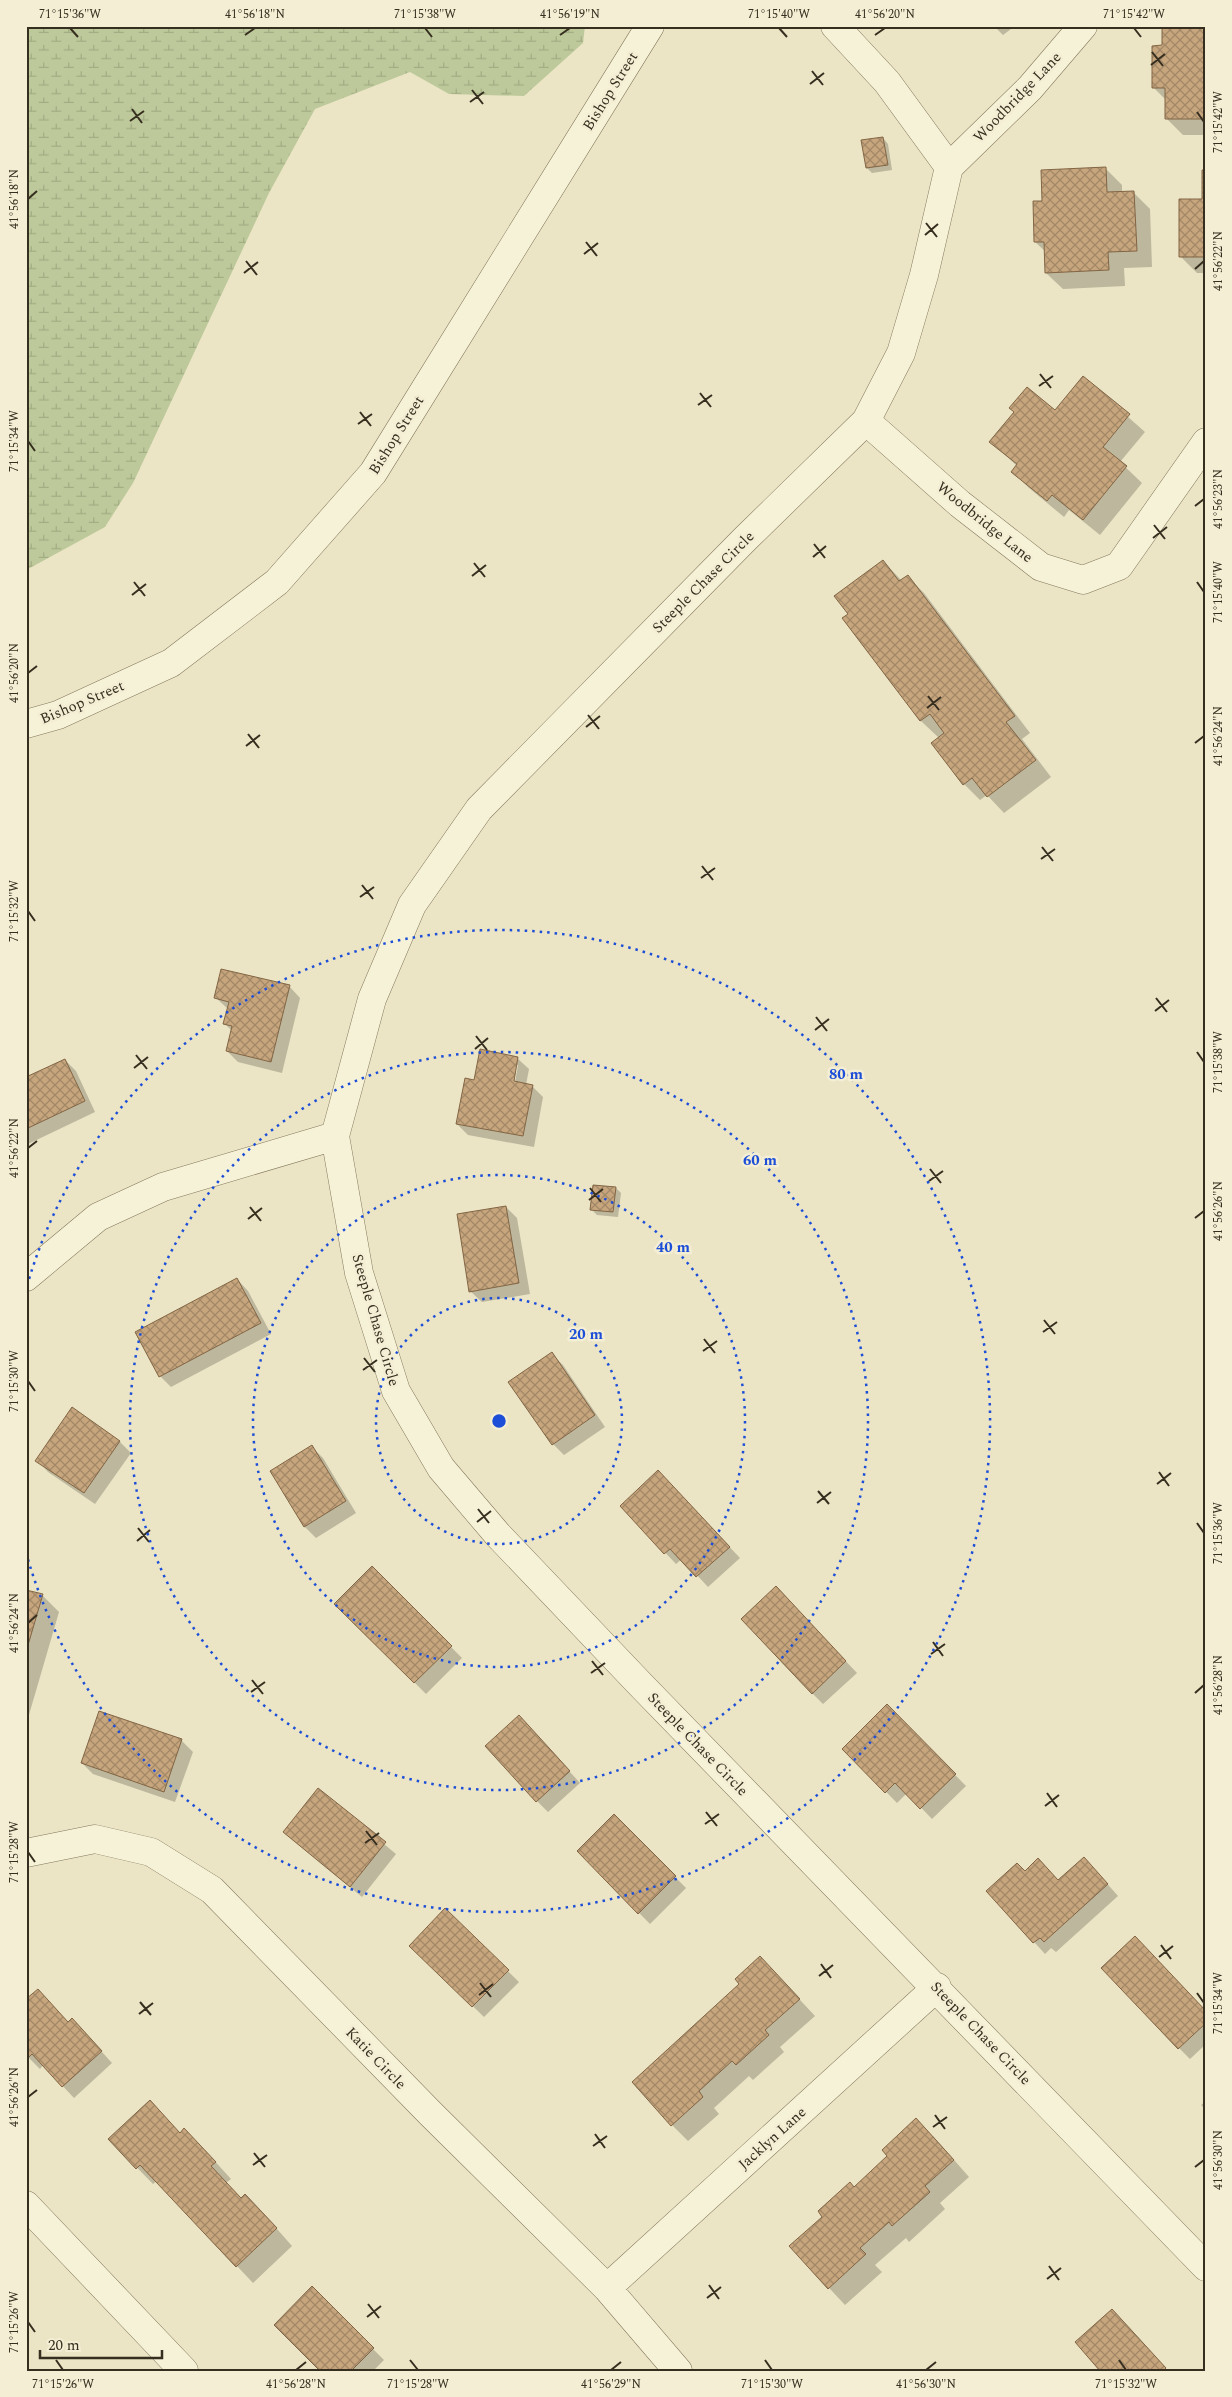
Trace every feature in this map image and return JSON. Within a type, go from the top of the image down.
[{"type":"street","name":"Bishop Street","points":[[26,724],[58,715],[171,663],[277,582],[372,473],[650,26]]},
{"type":"street","points":[[835,26],[887,82],[949,167]]},
{"type":"street","name":"Woodbridge Lane","points":[[949,167],[1030,88],[1084,26]]},
{"type":"street","name":"Steeple Chase Circle","points":[[949,167],[924,274],[901,353],[866,421],[738,546],[478,809],[412,905],[372,999],[336,1136],[359,1273],[396,1391],[442,1468],[518,1556],[1206,2267]]},
{"type":"street","name":"Woodbridge Lane","points":[[866,421],[960,504],[1041,567],[1082,580],[1119,566],[1206,442]]},
{"type":"street","points":[[26,1277],[98,1217],[163,1187],[336,1136]]},
{"type":"street","name":"Katie Circle","points":[[26,1853],[95,1839],[151,1852],[212,1890],[431,2114],[607,2288],[678,2371]]},
{"type":"street","name":"Jacklyn Lane","points":[[607,2288],[936,1987]]},
{"type":"street","points":[[26,2205],[184,2371]]},
{"type":"green space","points":[[26,26],[585,26],[583,43],[524,96],[449,94],[410,72],[315,109],[269,193],[133,483],[105,527],[26,569]]},
{"type":"building","points":[[1162,26],[1206,26],[1206,119],[1165,119],[1165,88],[1152,88],[1152,46],[1162,45]]},
{"type":"building","points":[[883,137],[888,165],[866,168],[861,140]]},
{"type":"building","points":[[1106,167],[1107,192],[1134,191],[1137,251],[1108,252],[1109,270],[1045,273],[1044,242],[1034,242],[1033,201],[1042,201],[1041,170]]},
{"type":"building","points":[[1202,170],[1206,170],[1206,257],[1179,257],[1179,199],[1202,199]]},
{"type":"building","points":[[1083,376],[1130,414],[1103,447],[1127,466],[1083,520],[1052,495],[1047,501],[1011,472],[1017,464],[989,442],[1014,412],[1009,408],[1027,387],[1055,410]]},
{"type":"building","points":[[883,560],[899,581],[908,575],[1015,716],[1006,722],[1036,760],[987,797],[972,778],[963,785],[931,743],[944,733],[930,714],[920,721],[842,618],[848,614],[834,596]]},
{"type":"building","points":[[221,969],[290,985],[271,1062],[226,1051],[232,1026],[223,1024],[229,1002],[214,998]]},
{"type":"building","points":[[480,1049],[518,1057],[514,1081],[533,1085],[523,1136],[456,1124],[465,1078],[474,1080]]},
{"type":"building","points":[[65,1059],[85,1101],[26,1129],[26,1077]]},
{"type":"building","points":[[593,1185],[616,1187],[613,1212],[590,1210]]},
{"type":"building","points":[[506,1206],[519,1283],[469,1292],[457,1214]]},
{"type":"building","points":[[237,1278],[261,1323],[159,1377],[135,1332]]},
{"type":"building","points":[[552,1352],[595,1415],[552,1445],[508,1382]]},
{"type":"building","points":[[72,1407],[120,1441],[84,1493],[35,1461]]},
{"type":"building","points":[[312,1445],[346,1501],[304,1527],[270,1471]]},
{"type":"building","points":[[658,1470],[730,1547],[696,1577],[670,1549],[664,1554],[620,1506]]},
{"type":"building","points":[[372,1566],[452,1646],[414,1683],[334,1604]]},
{"type":"building","points":[[776,1586],[846,1661],[812,1694],[741,1619]]},
{"type":"building","points":[[26,1590],[43,1594],[26,1652]]},
{"type":"building","points":[[887,1704],[956,1774],[920,1809],[895,1783],[885,1793],[842,1749]]},
{"type":"building","points":[[99,1711],[182,1739],[164,1792],[81,1763]]},
{"type":"building","points":[[519,1715],[570,1771],[536,1802],[485,1746]]},
{"type":"building","points":[[318,1788],[386,1842],[350,1887],[283,1832]]},
{"type":"building","points":[[614,1814],[676,1876],[638,1914],[577,1851]]},
{"type":"building","points":[[1084,1857],[1108,1884],[1044,1942],[1040,1938],[1033,1943],[986,1891],[1017,1863],[1025,1871],[1038,1858],[1058,1880]]},
{"type":"building","points":[[445,1908],[509,1970],[472,2007],[409,1946]]},
{"type":"building","points":[[1135,1936],[1206,2011],[1206,2023],[1178,2049],[1101,1968]]},
{"type":"building","points":[[760,1956],[800,1999],[765,2030],[769,2035],[736,2065],[732,2061],[699,2091],[703,2097],[671,2126],[632,2082],[739,1984],[735,1979]]},
{"type":"building","points":[[38,1989],[68,2022],[72,2018],[102,2051],[62,2087],[32,2054],[28,2058],[26,2057],[26,1999]]},
{"type":"building","points":[[150,2100],[180,2133],[184,2128],[216,2162],[211,2166],[241,2198],[245,2194],[277,2228],[236,2267],[140,2165],[136,2169],[108,2139]]},
{"type":"building","points":[[916,2118],[954,2160],[925,2186],[930,2192],[892,2226],[889,2222],[860,2248],[866,2254],[828,2289],[789,2246],[822,2217],[818,2211],[850,2182],[854,2187],[887,2156],[882,2150]]},
{"type":"building","points":[[312,2286],[374,2348],[351,2371],[320,2371],[274,2325]]},
{"type":"building","points":[[1112,2309],[1166,2368],[1163,2371],[1100,2371],[1075,2342]]}]
